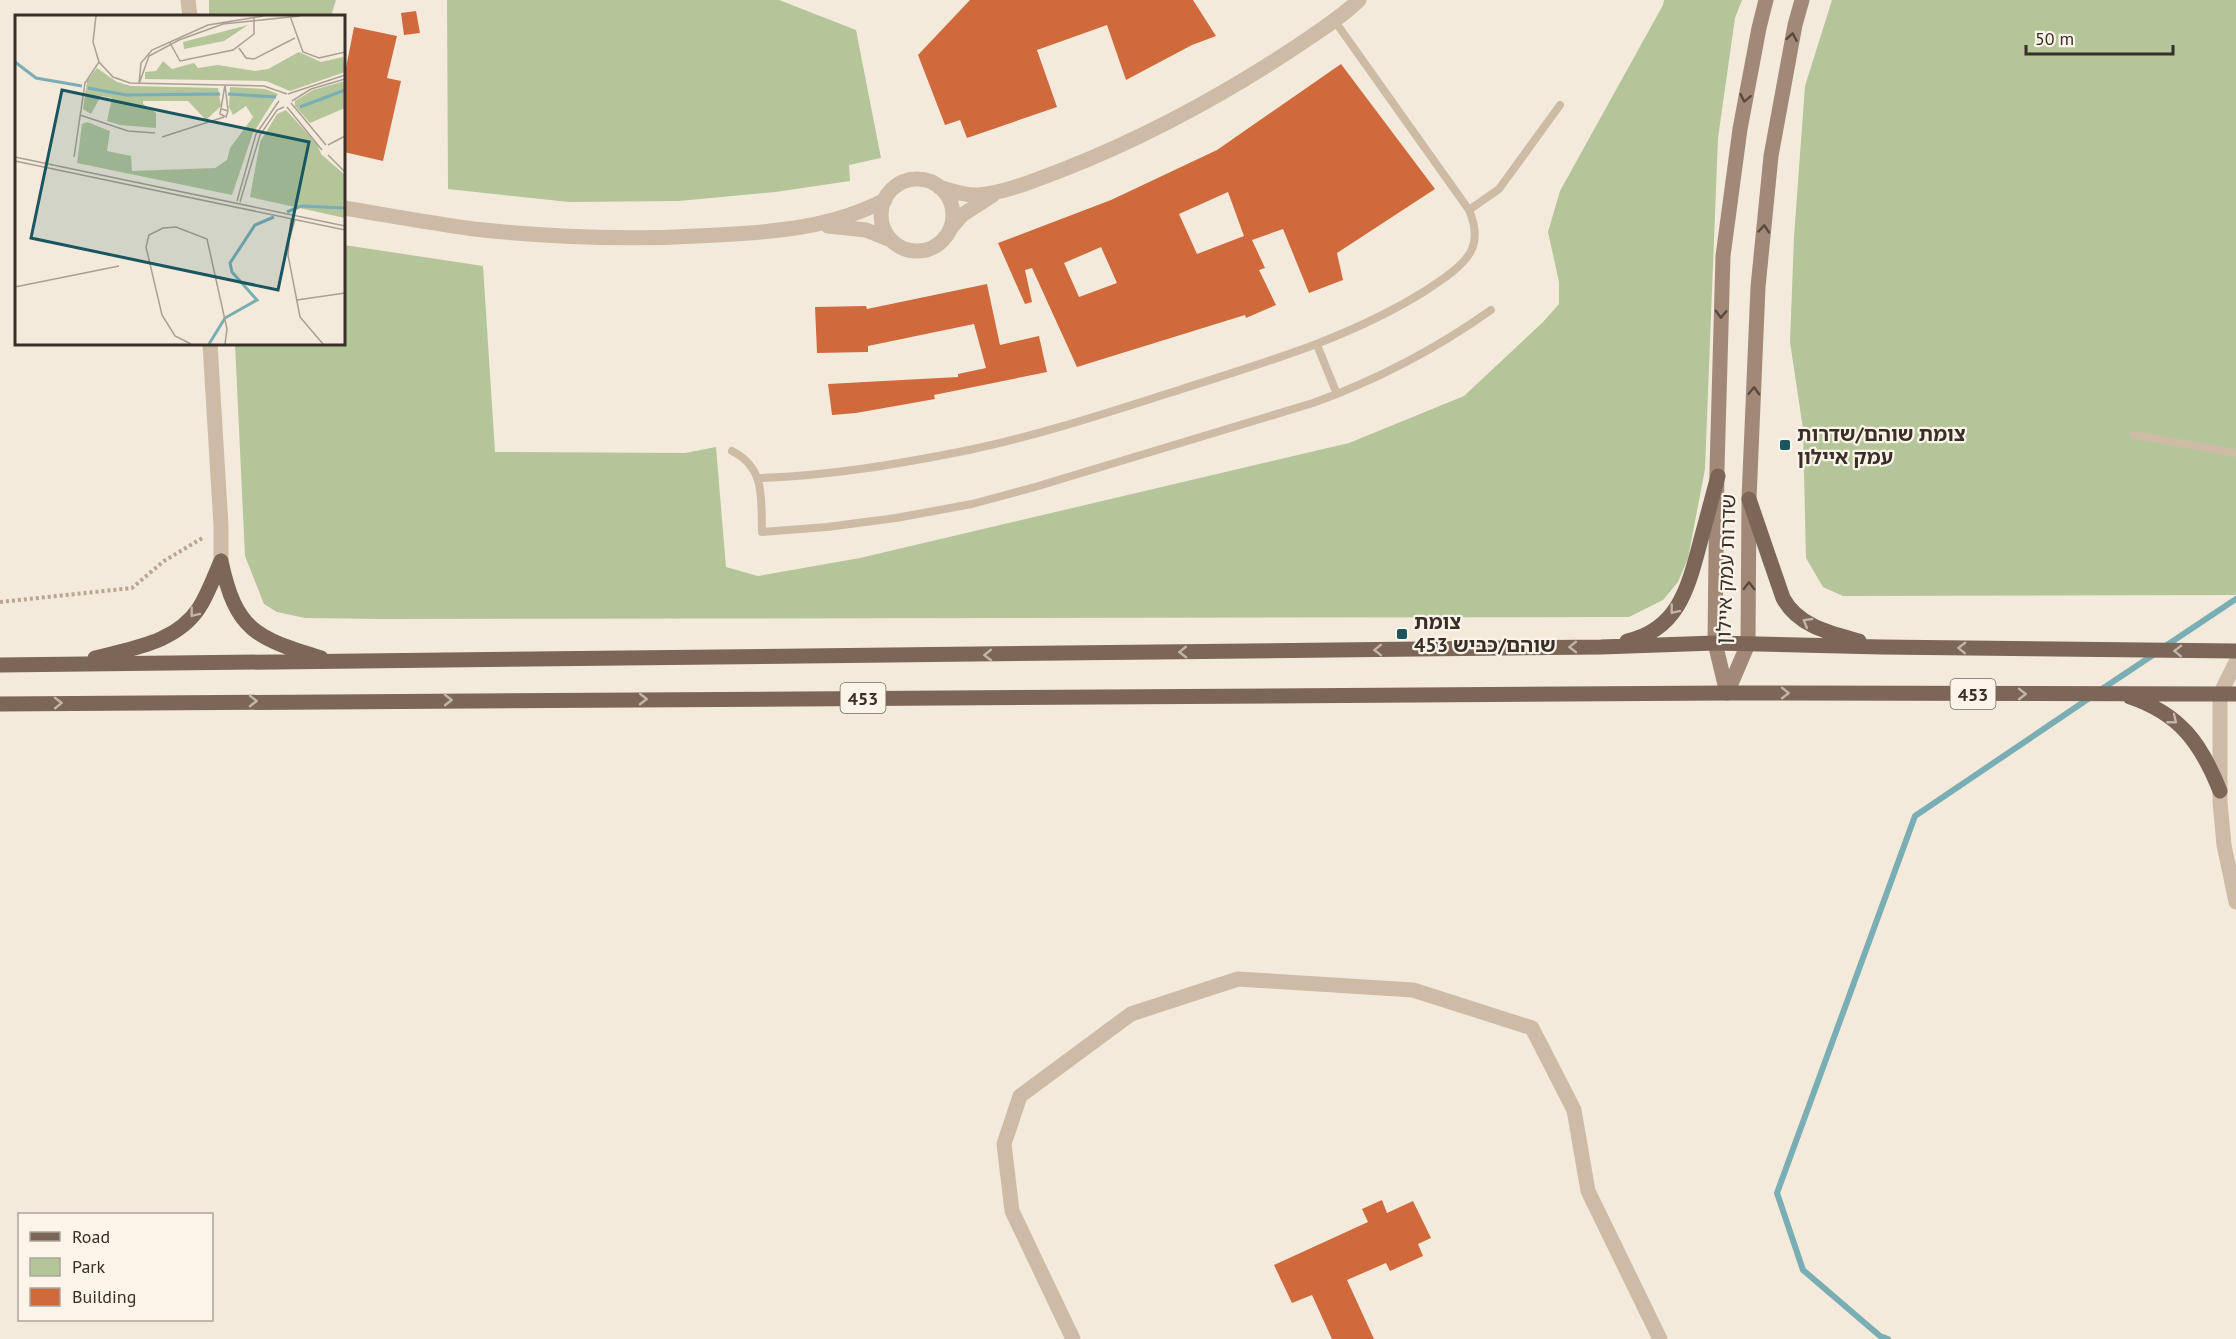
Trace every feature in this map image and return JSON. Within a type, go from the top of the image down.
[{"type":"main road","name":"שדרות עמק איילון","points":[[1727,693],[1715,643],[1723,256],[1740,129],[1766,0]]},
{"type":"main road","name":"שדרות עמק איילון","points":[[1727,693],[1748,644],[1749,499],[1758,288],[1771,156],[1795,25],[1802,0]]},
{"type":"main road","points":[[1601,647],[1638,639],[1673,615],[1690,581],[1718,476]]},
{"type":"main road","points":[[1749,499],[1789,610],[1816,627],[1882,647]]},
{"type":"main road","points":[[221,561],[227,589],[234,607],[247,624],[262,636],[283,646],[336,663]]},
{"type":"main road","points":[[75,664],[154,642],[184,626],[198,609],[221,561]]},
{"type":"main road","name":"453","points":[[0,665],[1601,647],[1715,643],[2236,651]]},
{"type":"main road","name":"453","points":[[0,704],[1727,693],[2236,694]]},
{"type":"main road","points":[[2121,694],[2144,702],[2179,724],[2195,741],[2208,761],[2220,790]]},
{"type":"street","points":[[189,0],[190,15]]},
{"type":"street","points":[[816,225],[866,230],[891,240],[903,248],[921,251],[931,248],[940,243],[949,230],[973,207],[1004,190],[1078,163],[1169,122],[1216,97],[1334,20],[1359,0]]},
{"type":"street","points":[[345,208],[474,229],[594,238],[646,239],[745,234],[816,225],[853,214],[885,200],[897,186],[908,181],[922,180],[963,194],[976,195],[1004,190]]},
{"type":"street","points":[[939,187],[951,204],[953,214],[949,230]]},
{"type":"street","points":[[885,200],[881,218],[884,229],[891,240]]},
{"type":"street","points":[[210,345],[221,561]]},
{"type":"street","points":[[2236,662],[2220,694],[2220,790],[2224,845],[2236,902]]},
{"type":"street","points":[[1073,1339],[1012,1211],[1004,1144],[1020,1096],[1131,1014],[1238,979],[1413,990],[1532,1028],[1574,1110],[1588,1191],[1660,1339]]},
{"type":"lane","points":[[758,478],[797,477],[849,471],[972,449],[1102,415],[1317,345],[1367,324],[1442,280],[1469,254],[1474,244],[1476,231],[1468,210],[1334,20]]},
{"type":"lane","points":[[1468,210],[1499,189],[1537,140],[1560,105]]},
{"type":"lane","points":[[732,451],[743,456],[752,465],[758,478],[761,492],[762,532],[896,518],[972,504],[1035,487],[1356,388],[1467,328],[1491,310]]},
{"type":"lane","points":[[1317,345],[1337,394]]},
{"type":"lane","points":[[2134,435],[2236,453]]},
{"type":"path","points":[[0,602],[132,588],[164,561],[221,526]]},
{"type":"green space","points":[[209,0],[336,0],[331,15],[209,15]]},
{"type":"green space","points":[[447,0],[779,0],[856,30],[881,158],[849,165],[850,181],[775,192],[679,201],[569,202],[448,189]]},
{"type":"green space","points":[[1664,0],[1742,0],[1735,18],[1718,138],[1705,469],[1688,558],[1678,582],[1663,600],[1629,617],[381,619],[305,618],[277,612],[264,604],[245,556],[235,345],[345,345],[345,245],[483,266],[495,452],[685,453],[716,447],[726,567],[758,576],[860,558],[1349,443],[1464,396],[1559,304],[1559,282],[1548,232],[1560,191]]},
{"type":"green space","points":[[1832,0],[2236,0],[2236,595],[1843,596],[1823,587],[1806,558],[1803,429],[1790,342],[1794,237],[1805,86]]},
{"type":"building","points":[[970,0],[1193,0],[1216,36],[1192,45],[1126,80],[1107,25],[1037,50],[1057,107],[967,138],[960,120],[945,125],[918,55]]},
{"type":"building","points":[[416,11],[420,33],[404,35],[401,13]]},
{"type":"building","points":[[354,27],[397,36],[387,78],[401,81],[383,161],[345,152],[345,73]]},
{"type":"building","points":[[1341,64],[1435,189],[1337,253],[1343,280],[1309,293],[1283,229],[1252,240],[1265,268],[1259,270],[1276,305],[1246,318],[1245,315],[1077,367],[1032,268],[1025,270],[1032,302],[1025,304],[998,243],[1111,200],[1217,150]],"holes":[[[1228,192],[1244,236],[1197,254],[1179,214]],[[1101,247],[1117,283],[1079,297],[1064,263]]]},
{"type":"building","points":[[987,284],[1000,345],[1039,336],[1047,372],[934,395],[935,399],[832,415],[828,384],[958,377],[958,374],[986,368],[974,324],[868,346],[868,352],[817,353],[815,307],[866,306],[867,309]]},
{"type":"building","points":[[1382,1200],[1387,1213],[1413,1201],[1431,1238],[1418,1244],[1423,1256],[1390,1271],[1386,1263],[1347,1280],[1374,1339],[1332,1339],[1312,1295],[1292,1303],[1274,1265],[1368,1222],[1362,1209]]},
{"type":"waterway","points":[[2164,647],[2236,599]]},
{"type":"waterway","points":[[2102,689],[2156,653]]},
{"type":"waterway","points":[[1888,1339],[1880,1336],[1803,1270],[1777,1193],[1915,816],[2091,697]]},
{"type":"place","name":"צומת שוהם/שדרות עמק איילון","points":[[1785,445]]},
{"type":"place","name":"צומת שוהם/כביש 453","points":[[1402,634]]}]
